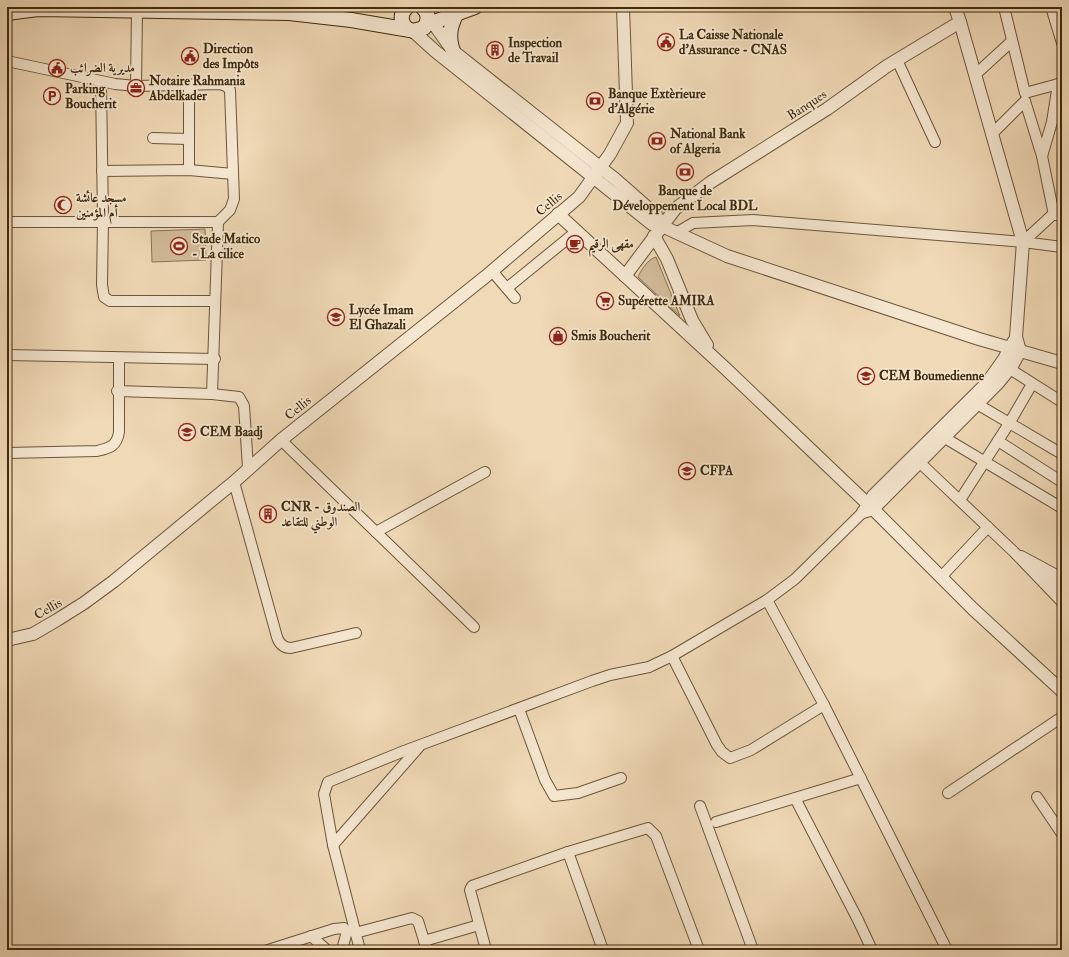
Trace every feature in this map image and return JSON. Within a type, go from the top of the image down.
[{"type":"main road","points":[[407,7],[403,12],[403,24],[422,22],[475,7]]},
{"type":"main road","points":[[7,13],[38,10],[137,10],[289,13],[351,20],[422,22]]},
{"type":"main road","points":[[453,51],[450,31],[457,13]]},
{"type":"street","name":"Cellis","points":[[7,640],[33,634],[84,603],[234,482],[281,440],[492,271],[579,197],[618,142],[627,123],[623,7]]},
{"type":"street","points":[[360,950],[333,845],[324,794],[328,782],[420,745],[610,675],[649,667],[672,656],[767,600],[795,578],[917,460],[974,401],[1010,369],[1015,349],[1023,242],[976,74],[955,7]]},
{"type":"street","points":[[1004,7],[1025,97],[1058,215]]},
{"type":"street","points":[[1051,7],[1062,43]]},
{"type":"street","points":[[136,86],[137,10]]},
{"type":"street","points":[[422,22],[453,51],[597,172]]},
{"type":"street","points":[[422,22],[435,51],[597,172],[648,208],[656,215],[662,226],[727,256],[1062,363]]},
{"type":"street","name":"Banques","points":[[625,276],[675,209],[711,182],[827,110],[897,60],[960,22]]},
{"type":"street","points":[[976,74],[1012,41]]},
{"type":"street","points":[[897,60],[935,142]]},
{"type":"street","points":[[7,61],[101,83],[136,86],[220,84],[226,86],[230,90],[233,174],[232,205],[218,222],[212,394]]},
{"type":"street","points":[[101,83],[104,221],[103,295],[107,300],[215,301]]},
{"type":"street","points":[[992,134],[1025,97],[1060,84]]},
{"type":"street","points":[[1042,156],[1052,122],[1060,84]]},
{"type":"street","points":[[188,170],[189,85]]},
{"type":"street","points":[[153,138],[188,139]]},
{"type":"street","points":[[102,171],[188,170],[233,174]]},
{"type":"street","points":[[1023,242],[1058,215],[1062,206]]},
{"type":"street","points":[[558,214],[725,368],[868,508],[942,576],[973,609],[1062,691]]},
{"type":"street","points":[[676,233],[693,223],[753,220],[1023,242],[1062,247]]},
{"type":"street","points":[[7,222],[218,222]]},
{"type":"street","points":[[507,288],[577,231]]},
{"type":"street","points":[[654,236],[667,259],[692,320],[702,339],[725,368]]},
{"type":"street","points":[[492,271],[515,298]]},
{"type":"street","points":[[917,460],[945,438],[1004,359],[1015,349]]},
{"type":"street","points":[[7,355],[214,359]]},
{"type":"street","points":[[7,453],[97,450],[112,447],[116,443],[119,432],[117,391],[118,358]]},
{"type":"street","points":[[1010,369],[1062,402]]},
{"type":"street","points":[[960,500],[1010,422],[1032,384]]},
{"type":"street","points":[[117,391],[212,394],[239,397],[242,399],[248,468]]},
{"type":"street","points":[[974,401],[1062,454]]},
{"type":"street","points":[[945,438],[984,463],[1062,508]]},
{"type":"street","points":[[281,440],[474,627]]},
{"type":"street","points":[[998,441],[1060,478]]},
{"type":"street","points":[[917,460],[1014,552],[1062,602]]},
{"type":"street","points":[[376,532],[485,472]]},
{"type":"street","points":[[234,482],[280,644],[284,647],[291,648],[356,633]]},
{"type":"street","points":[[942,576],[988,527]]},
{"type":"street","points":[[1014,552],[1062,578]]},
{"type":"street","points":[[1026,564],[1062,587]]},
{"type":"street","points":[[767,600],[824,705],[947,950]]},
{"type":"street","points":[[672,656],[717,745],[722,752],[730,758],[751,750],[824,705]]},
{"type":"street","points":[[519,709],[546,780],[554,796],[578,793],[621,778]]},
{"type":"street","points":[[948,793],[1062,717]]},
{"type":"street","points":[[333,845],[420,745]]},
{"type":"street","points":[[716,822],[861,778]]},
{"type":"street","points":[[1037,797],[1062,834]]},
{"type":"street","points":[[795,798],[872,950]]},
{"type":"street","points":[[700,806],[753,950]]},
{"type":"street","points":[[486,950],[470,890],[472,886],[568,852],[644,828],[650,829],[656,836],[699,950]]},
{"type":"street","points":[[568,852],[604,950]]},
{"type":"street","points":[[355,933],[412,918],[418,921],[426,946],[479,925]]},
{"type":"street","points":[[268,950],[334,929],[345,928],[347,931],[342,950]]},
{"type":"street","points":[[311,936],[327,950]]},
{"type":"shaded area","name":"Stade Matico - La cilice","points":[[205,229],[206,260],[152,262],[151,231]]},
{"type":"shaded area","points":[[656,257],[680,316],[638,277],[648,262]]},
{"type":"place","name":"La Caisse Nationale d'Assurance - CNAS","points":[[666,42]]},
{"type":"place","name":"Inspection de Travail","points":[[495,50]]},
{"type":"place","name":"Direction des Impôts","points":[[190,56]]},
{"type":"place","name":"مديرية الضرائب","points":[[57,68]]},
{"type":"place","name":"Notaire Rahmania Abdelkader","points":[[136,88]]},
{"type":"place","name":"Parking Boucherit","points":[[52,96]]},
{"type":"place","name":"Banque Extèrieure d'Algérie","points":[[595,101]]},
{"type":"place","name":"National Bank of Algeria","points":[[657,141]]},
{"type":"place","name":"Banque de Développement Local BDL","points":[[685,172]]},
{"type":"place","name":"مسجد عائشة أم المؤمنين","points":[[63,205]]},
{"type":"place","name":"مقهى الرقيم","points":[[575,244]]},
{"type":"place","name":"Stade Matico - La cilice","points":[[179,246]]},
{"type":"place","name":"Supérette AMIRA","points":[[605,301]]},
{"type":"place","name":"Lycée Imam El Ghazali","points":[[336,317]]},
{"type":"place","name":"Smis Boucherit","points":[[558,336]]},
{"type":"place","name":"CEM Boumedienne","points":[[866,376]]},
{"type":"place","name":"CEM Baadj","points":[[187,432]]},
{"type":"place","name":"CFPA","points":[[687,471]]},
{"type":"place","name":"CNR - الصندوق الوطني للتقاعد","points":[[268,514]]}]
